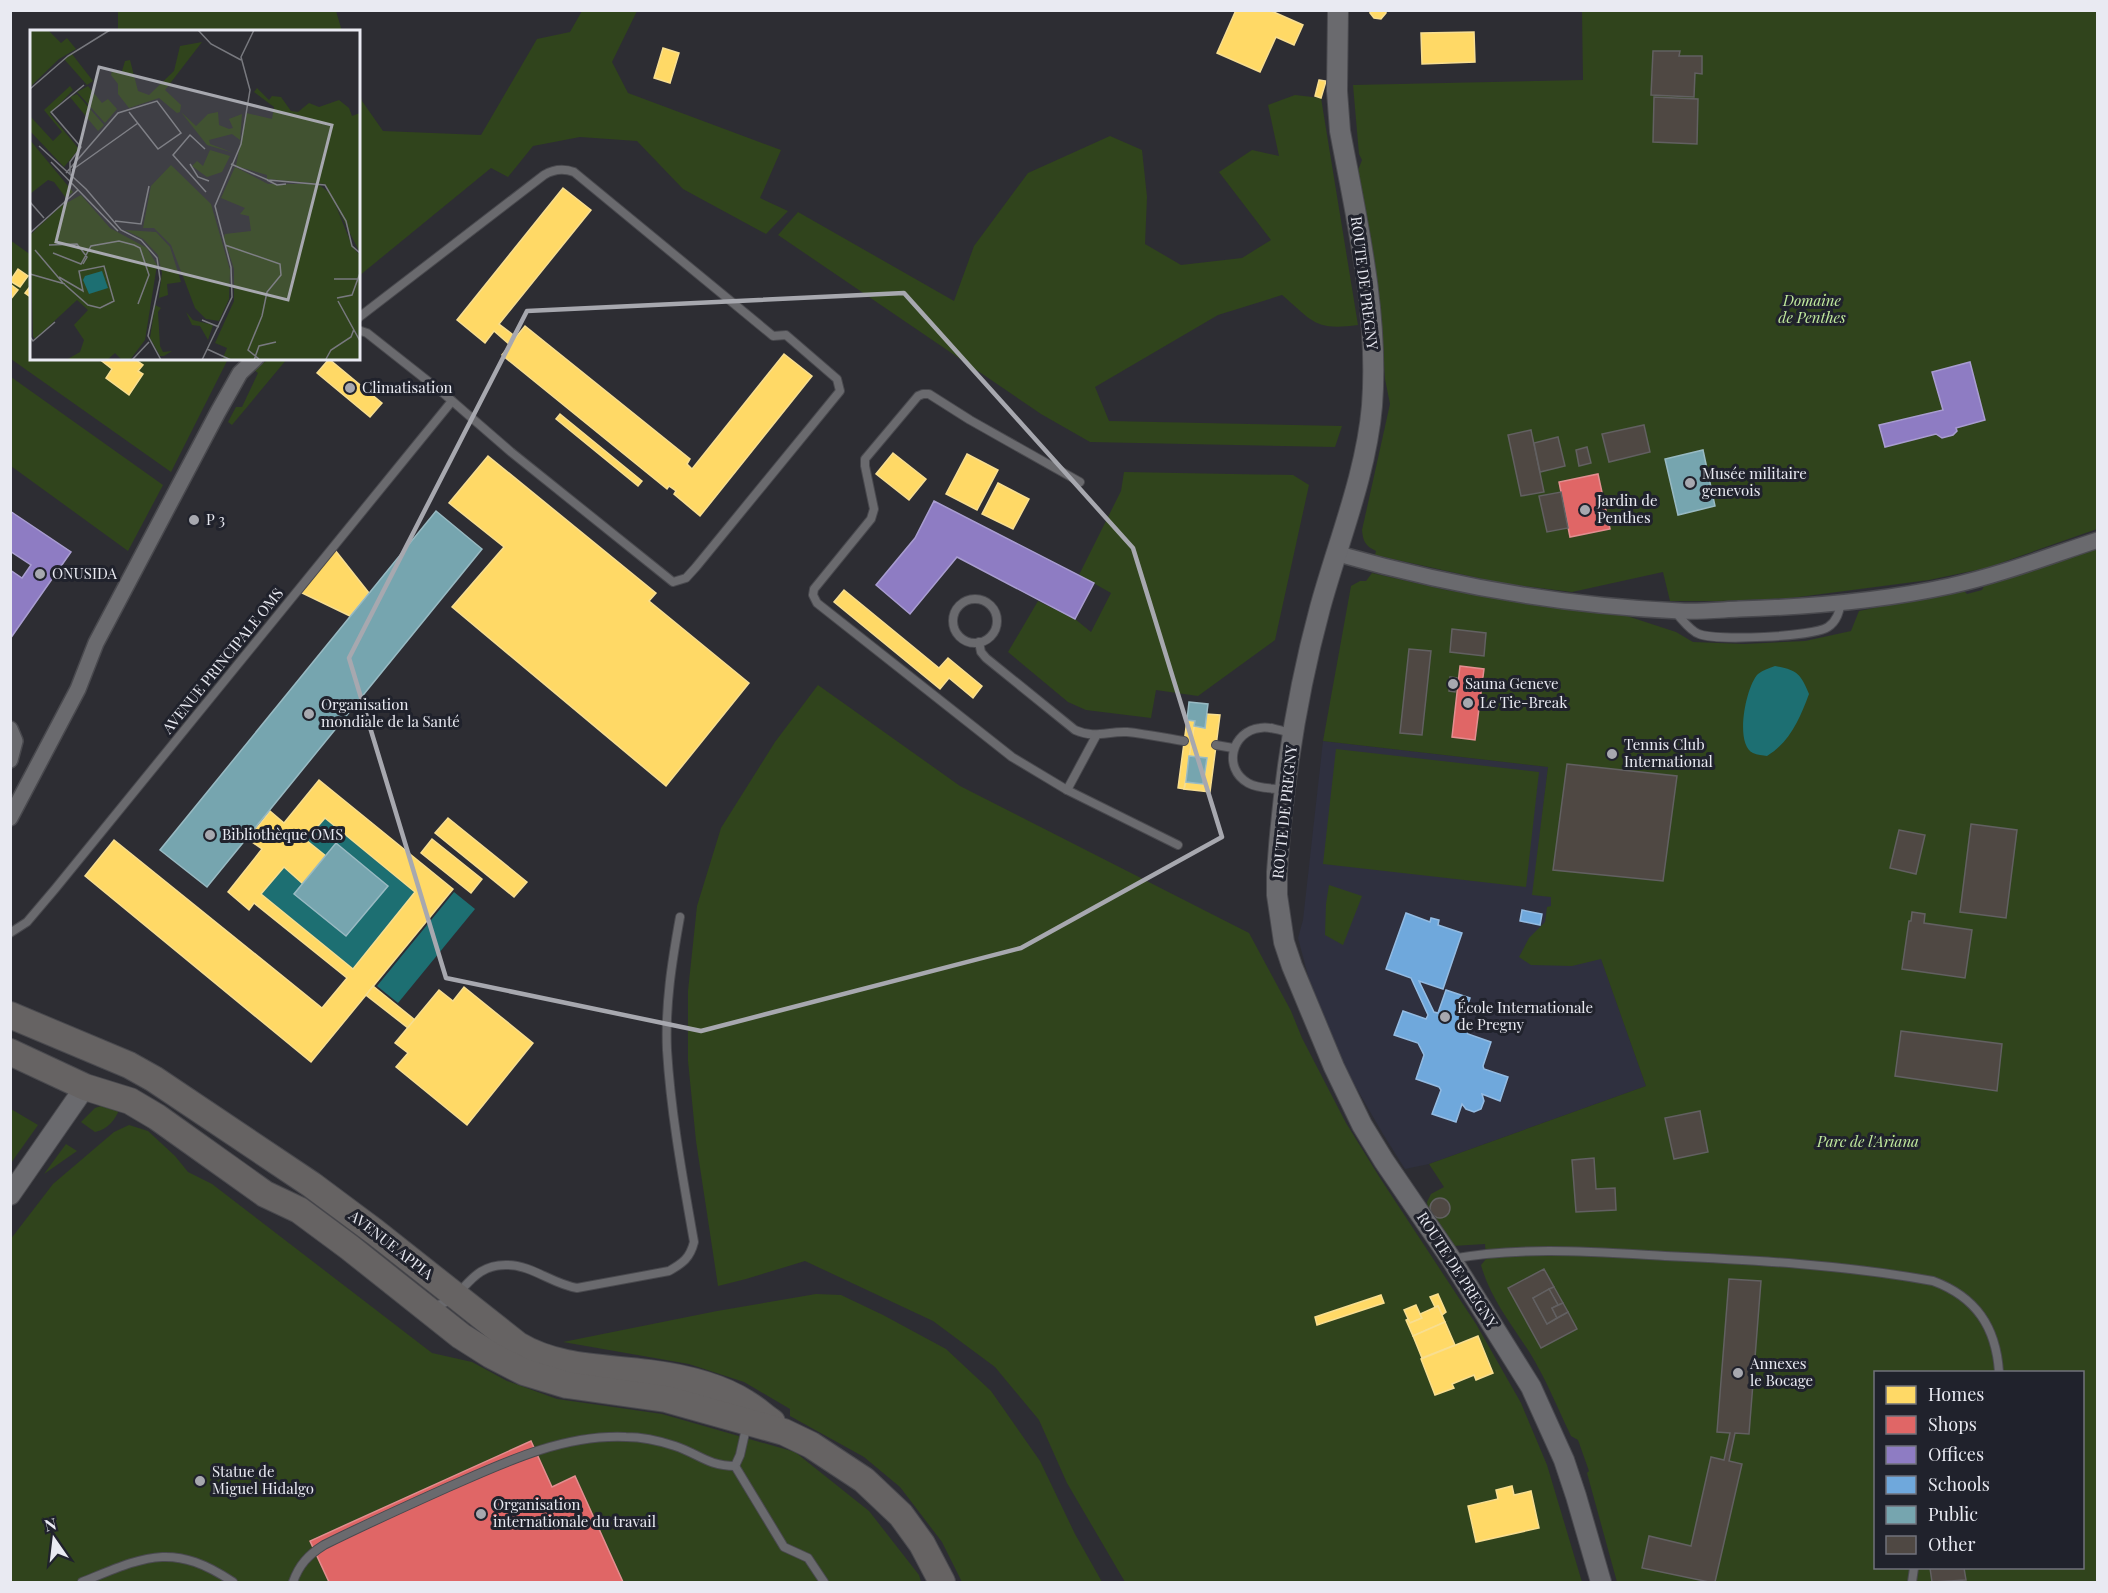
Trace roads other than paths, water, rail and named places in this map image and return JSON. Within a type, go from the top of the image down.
[{"type":"main road","name":"AVENUE APPIA","points":[[10,1015],[129,1065],[154,1079],[312,1185],[518,1345],[532,1353],[571,1364],[650,1373],[721,1390],[746,1403],[784,1432]]},
{"type":"main road","name":"AVENUE APPIA","points":[[10,1052],[85,1087],[130,1101],[157,1117],[265,1194],[299,1210],[471,1342],[524,1372],[567,1385],[666,1399],[784,1432],[811,1445],[846,1467],[883,1497],[914,1532],[942,1582]]},
{"type":"main road","points":[[85,1087],[108,1056]]},
{"type":"street","name":"ROUTE DE PREGNY","points":[[1338,10],[1337,91],[1340,131],[1371,309],[1374,362],[1372,408],[1366,443],[1311,639],[1294,734],[1278,854],[1277,895],[1284,942],[1334,1067],[1362,1125],[1520,1367],[1550,1425],[1576,1496],[1601,1582]]},
{"type":"street","points":[[10,818],[78,689],[96,643],[218,412],[240,373],[254,360]]},
{"type":"street","points":[[1335,553],[1447,581],[1521,594],[1573,602],[1674,610],[1784,608],[1920,592],[1973,581],[2097,540]]},
{"type":"street","points":[[10,729],[15,741],[10,760]]},
{"type":"street","points":[[10,1194],[85,1087]]},
{"type":"lane","points":[[360,316],[544,175],[563,169],[573,172],[773,336],[786,335],[837,379],[840,391],[696,567],[686,578],[673,582],[511,452],[452,401],[367,333],[360,331]]},
{"type":"lane","points":[[1080,482],[970,420],[929,394],[918,396],[865,459],[874,509],[871,519],[814,589],[813,595],[817,603],[1012,757],[1067,790],[1178,846]]},
{"type":"lane","name":"AVENUE PRINCIPALE OMS","points":[[10,933],[27,922],[452,401]]},
{"type":"lane","points":[[973,598],[988,603],[996,615],[995,630],[991,637],[979,642],[970,643],[963,640],[954,630],[952,623],[953,615],[960,604],[973,598]]},
{"type":"lane","points":[[1674,610],[1697,634],[1713,637],[1769,636],[1810,633],[1829,627],[1837,618],[1841,603]]},
{"type":"lane","points":[[979,642],[981,652],[986,658],[1076,730],[1096,736],[1126,732],[1184,741]]},
{"type":"lane","points":[[1286,790],[1250,784],[1243,780],[1235,769],[1233,748],[1241,736],[1260,728],[1294,734]]},
{"type":"lane","points":[[1067,790],[1096,736]]},
{"type":"lane","points":[[1216,745],[1233,748]]},
{"type":"lane","points":[[422,1304],[446,1303],[457,1296],[469,1280],[481,1270],[506,1265],[521,1267],[562,1286],[577,1288],[669,1270],[691,1255],[694,1242],[672,1107],[667,1049],[671,966],[680,917]]},
{"type":"lane","points":[[1451,1259],[1485,1253],[1637,1254],[1797,1264],[1933,1281],[1950,1287],[1968,1300],[1979,1313],[1993,1338],[1998,1355],[1999,1371]]},
{"type":"lane","points":[[735,1466],[746,1435],[747,1421]]},
{"type":"lane","points":[[293,1582],[299,1566],[324,1545],[473,1476],[537,1450],[590,1440],[644,1438],[676,1447],[719,1466],[735,1466]]},
{"type":"lane","points":[[735,1466],[784,1547],[808,1558],[824,1582]]},
{"type":"lane","points":[[82,1582],[142,1559],[167,1557],[204,1566],[233,1582]]},
{"type":"water","points":[[1775,666],[1797,674],[1809,694],[1788,737],[1767,756],[1758,755],[1747,748],[1744,739],[1746,702],[1749,690],[1758,674]]},
{"type":"water","points":[[325,818],[415,892],[353,969],[261,894],[284,867],[303,884],[295,894],[346,936],[387,886],[336,843],[326,856],[306,840]]},
{"type":"water","points":[[454,892],[475,909],[398,1003],[377,986]]},
{"type":"place","name":"Climatisation","points":[[350,388]]},
{"type":"place","name":"Musée militaire genevois","points":[[1690,483]]},
{"type":"place","name":"Jardin de Penthes","points":[[1585,510]]},
{"type":"place","name":"P 3","points":[[194,520]]},
{"type":"place","name":"ONUSIDA","points":[[40,574]]},
{"type":"place","name":"Sauna Geneve","points":[[1453,684]]},
{"type":"place","name":"Le Tie-Break","points":[[1468,703]]},
{"type":"place","name":"Organisation mondiale de la Santé","points":[[309,714]]},
{"type":"place","name":"Tennis Club International","points":[[1612,754]]},
{"type":"place","name":"Bibliothèque OMS","points":[[210,835]]},
{"type":"place","name":"École Internationale de Pregny","points":[[1445,1017]]},
{"type":"place","name":"Annexes le Bocage","points":[[1738,1373]]},
{"type":"place","name":"Statue de Miguel Hidalgo","points":[[200,1481]]},
{"type":"place","name":"Organisation internationale du travail","points":[[481,1514]]},
{"type":"park label","name":"Domaine de Penthes","points":[[1812,310]]},
{"type":"park label","name":"Parc de l'Ariana","points":[[1868,1142]]}]
